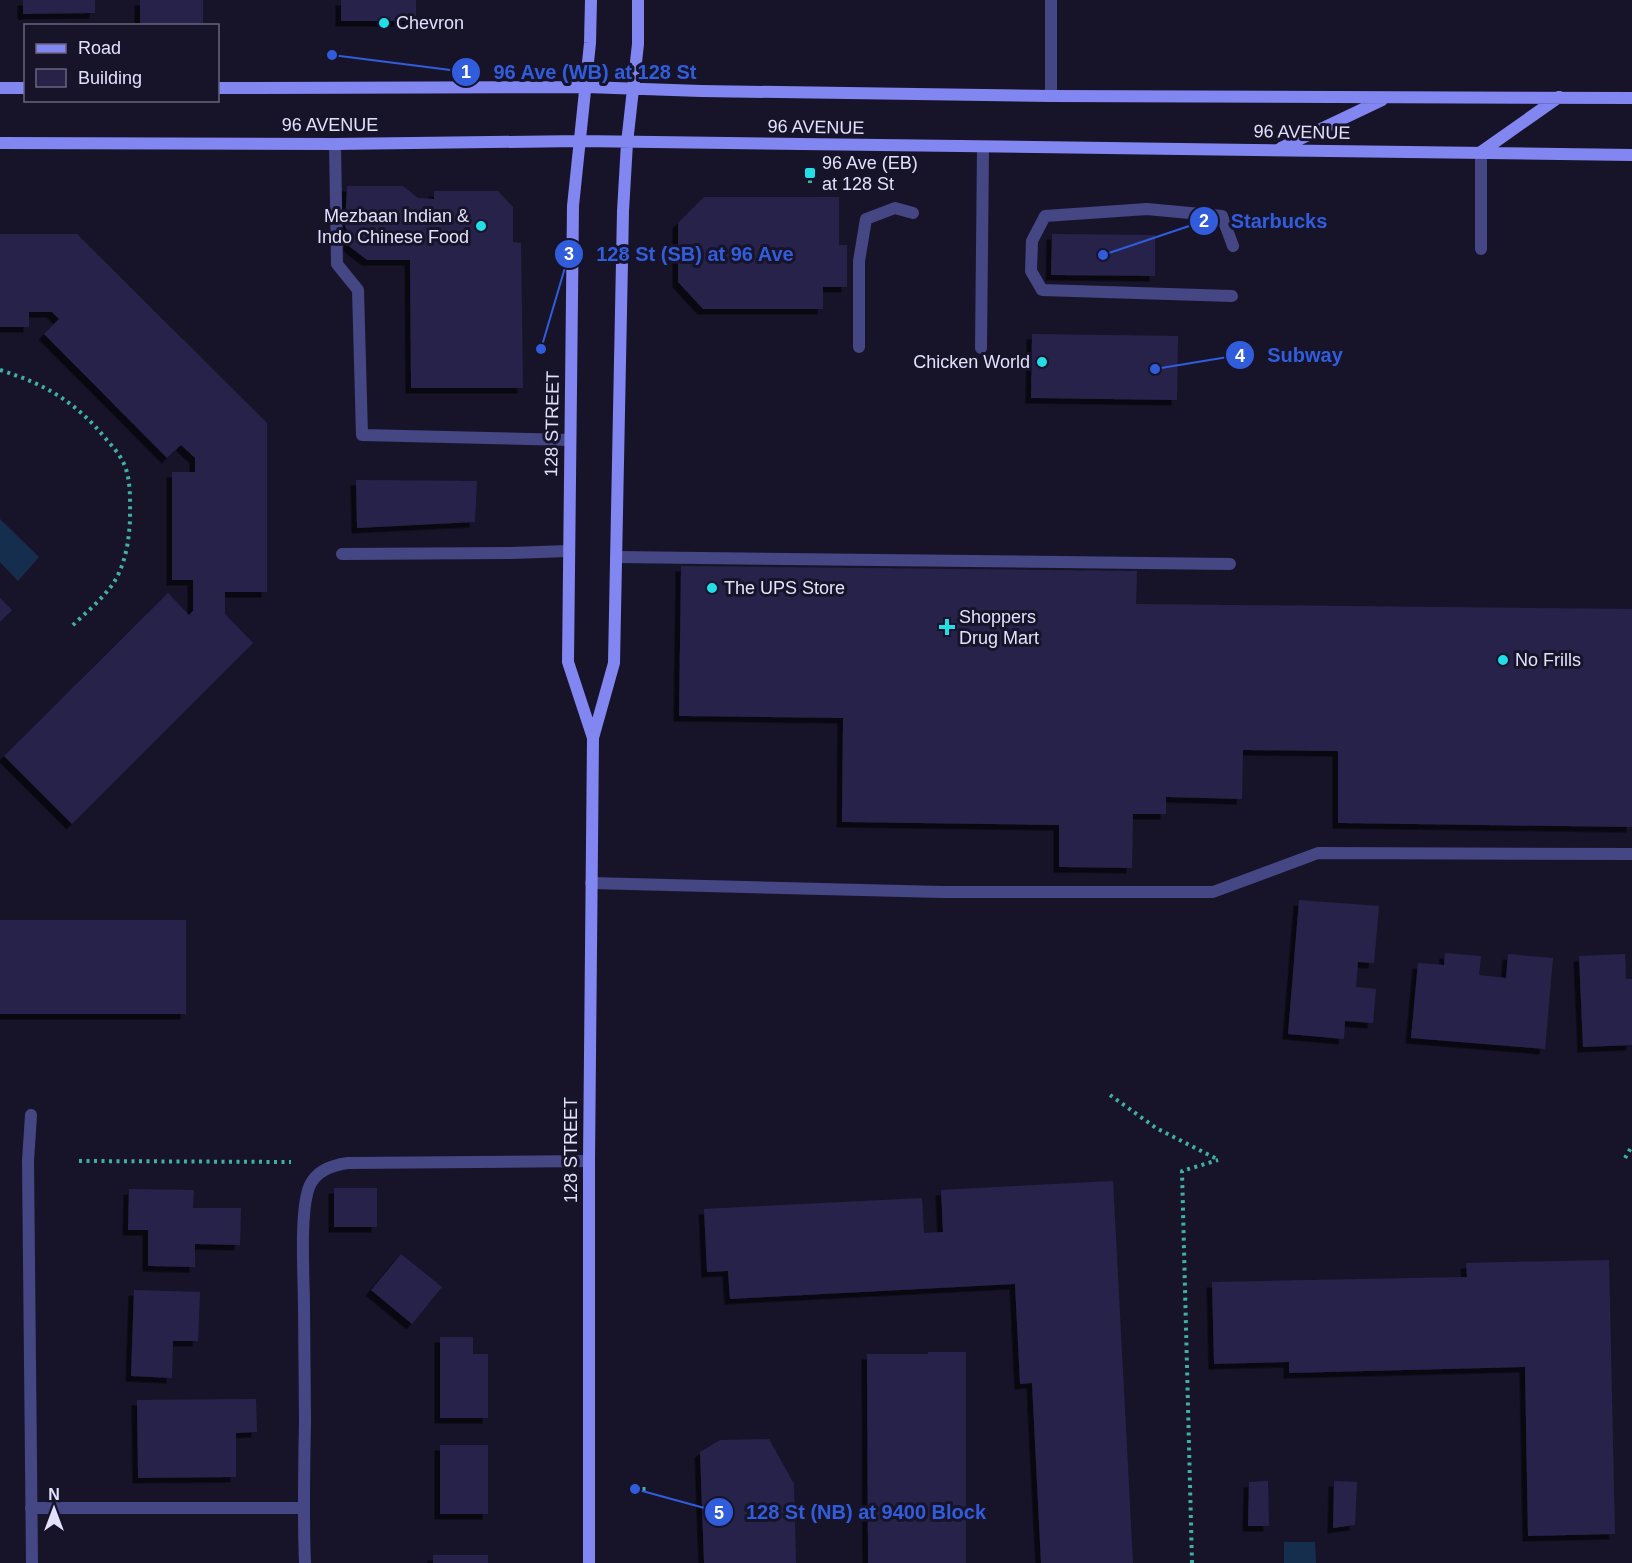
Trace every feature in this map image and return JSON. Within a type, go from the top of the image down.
[{"type":"main road","name":"128 STREET","points":[[591,0],[590,43],[573,206],[568,662],[593,738]]},
{"type":"main road","name":"128 STREET","points":[[589,1563],[589,1161],[593,738],[614,663],[623,211],[627,142],[638,44],[638,0]]},
{"type":"main road","name":"96 AVENUE","points":[[219,88],[586,87],[1051,96],[1632,98]]},
{"type":"main road","points":[[0,88],[24,88]]},
{"type":"main road","points":[[1481,152],[1559,97]]},
{"type":"main road","points":[[1278,150],[1385,98]]},
{"type":"main road","name":"96 AVENUE","points":[[0,143],[335,144],[580,141],[1632,155]]},
{"type":"street","points":[[1051,0],[1051,96]]},
{"type":"street","points":[[335,144],[337,264],[358,290],[362,435],[570,440]]},
{"type":"street","points":[[981,348],[982,148]]},
{"type":"street","points":[[1481,152],[1481,249]]},
{"type":"street","points":[[859,347],[859,261],[866,219],[895,208],[913,213]]},
{"type":"street","points":[[1232,296],[1042,290],[1031,272],[1032,241],[1046,216],[1147,209],[1222,216],[1233,246]]},
{"type":"street","points":[[342,554],[569,551]]},
{"type":"street","points":[[616,557],[1230,564]]},
{"type":"street","points":[[591,883],[942,892],[1213,892],[1318,853],[1632,854]]},
{"type":"street","points":[[31,1115],[28,1161],[32,1563]]},
{"type":"street","points":[[305,1563],[303,1508],[304,1224],[307,1194],[311,1183],[318,1174],[337,1164],[348,1163],[589,1161]]},
{"type":"street","points":[[31,1508],[303,1508]]},
{"type":"path","points":[[810,173],[810,183]]},
{"type":"path","points":[[0,369],[29,379],[56,393],[77,408],[95,425],[118,453],[126,469],[130,488],[130,512],[129,537],[124,562],[116,580],[70,628]]},
{"type":"path","points":[[1110,1095],[1156,1128],[1218,1160],[1182,1171],[1191,1563]]},
{"type":"path","points":[[1625,1158],[1632,1146]]},
{"type":"path","points":[[79,1161],[291,1162]]},
{"type":"path","points":[[635,1489],[648,1489]]},
{"type":"water","points":[[0,519],[39,557],[18,581],[0,562]]},
{"type":"water","points":[[1284,1542],[1315,1542],[1316,1563],[1284,1563]]},
{"type":"building","points":[[23,0],[95,0],[95,13],[23,14]]},
{"type":"building","points":[[140,0],[203,0],[203,24],[140,24]]},
{"type":"building","points":[[341,0],[416,0],[416,21],[341,21]]},
{"type":"building","points":[[347,186],[403,186],[418,198],[434,199],[434,191],[498,191],[513,207],[513,242],[521,243],[523,388],[411,388],[410,260],[367,260],[349,246],[349,232],[345,227]]},
{"type":"building","points":[[704,197],[839,197],[839,245],[847,245],[847,287],[823,287],[823,309],[703,309],[678,282],[678,223]]},
{"type":"building","points":[[0,234],[77,234],[267,423],[267,592],[225,592],[225,614],[253,643],[72,824],[4,756],[168,593],[189,615],[193,611],[193,580],[172,580],[172,472],[195,472],[195,458],[181,445],[167,458],[44,334],[59,319],[52,312],[29,312],[29,327],[0,327]]},
{"type":"building","points":[[1052,234],[1155,235],[1155,276],[1051,275]]},
{"type":"building","points":[[1032,334],[1178,336],[1177,400],[1031,398]]},
{"type":"building","points":[[356,480],[477,481],[475,522],[357,528]]},
{"type":"building","points":[[681,566],[1137,571],[1136,604],[1632,609],[1632,827],[1338,823],[1338,751],[1243,750],[1242,799],[1166,797],[1166,814],[1133,814],[1132,868],[1059,867],[1059,825],[842,822],[843,718],[679,716]]},
{"type":"building","points":[[0,598],[12,610],[0,622]]},
{"type":"building","points":[[1299,900],[1379,906],[1374,963],[1358,962],[1356,987],[1376,989],[1373,1023],[1345,1021],[1344,1039],[1288,1034]]},
{"type":"building","points":[[0,920],[186,920],[186,1014],[0,1014]]},
{"type":"building","points":[[1445,953],[1481,956],[1479,975],[1506,978],[1508,954],[1553,958],[1545,1049],[1411,1038],[1418,963],[1444,965]]},
{"type":"building","points":[[1625,954],[1626,979],[1632,979],[1632,1045],[1583,1047],[1579,956]]},
{"type":"building","points":[[1113,1181],[1133,1563],[1041,1563],[1032,1383],[1020,1384],[1015,1284],[730,1299],[728,1271],[707,1272],[704,1209],[922,1198],[924,1233],[943,1232],[941,1190]]},
{"type":"building","points":[[334,1188],[377,1188],[377,1227],[334,1227]]},
{"type":"building","points":[[129,1189],[194,1190],[193,1208],[241,1208],[240,1245],[195,1244],[195,1267],[148,1266],[148,1230],[128,1230]]},
{"type":"building","points":[[401,1254],[442,1287],[412,1324],[371,1290]]},
{"type":"building","points":[[1609,1260],[1615,1534],[1528,1536],[1525,1367],[1289,1373],[1289,1362],[1214,1364],[1212,1282],[1467,1277],[1466,1263]]},
{"type":"building","points":[[134,1290],[200,1292],[198,1341],[173,1341],[172,1378],[131,1376]]},
{"type":"building","points":[[440,1337],[473,1337],[473,1354],[488,1354],[488,1418],[440,1418]]},
{"type":"building","points":[[928,1352],[966,1352],[966,1563],[868,1563],[867,1354],[928,1354]]},
{"type":"building","points":[[256,1399],[257,1432],[236,1433],[236,1477],[138,1478],[137,1400]]},
{"type":"building","points":[[769,1439],[794,1484],[796,1563],[704,1563],[700,1452],[720,1440]]},
{"type":"building","points":[[440,1445],[488,1445],[488,1514],[440,1514]]},
{"type":"building","points":[[1268,1481],[1269,1526],[1248,1526],[1249,1482]]},
{"type":"building","points":[[1334,1481],[1357,1482],[1355,1525],[1333,1528]]},
{"type":"building","points":[[433,1555],[488,1555],[488,1563],[433,1563]]},
{"type":"place","name":"Chevron","points":[[384,23]]},
{"type":"place","name":"96 Ave (WB) at 128 St","points":[[332,55]]},
{"type":"place","name":"96 Ave (EB) at 128 St","points":[[810,173]]},
{"type":"place","name":"Mezbaan Indian & Indo Chinese Food","points":[[481,226]]},
{"type":"place","name":"Starbucks","points":[[1103,255]]},
{"type":"place","name":"128 St (SB) at 96 Ave","points":[[541,349]]},
{"type":"place","name":"Chicken World","points":[[1042,362]]},
{"type":"place","name":"Subway","points":[[1155,369]]},
{"type":"place","name":"The UPS Store","points":[[712,588]]},
{"type":"place","name":"Shoppers Drug Mart","points":[[947,627]]},
{"type":"place","name":"No Frills","points":[[1503,660]]},
{"type":"place","name":"128 St (NB) at 9400 Block","points":[[635,1489]]}]
